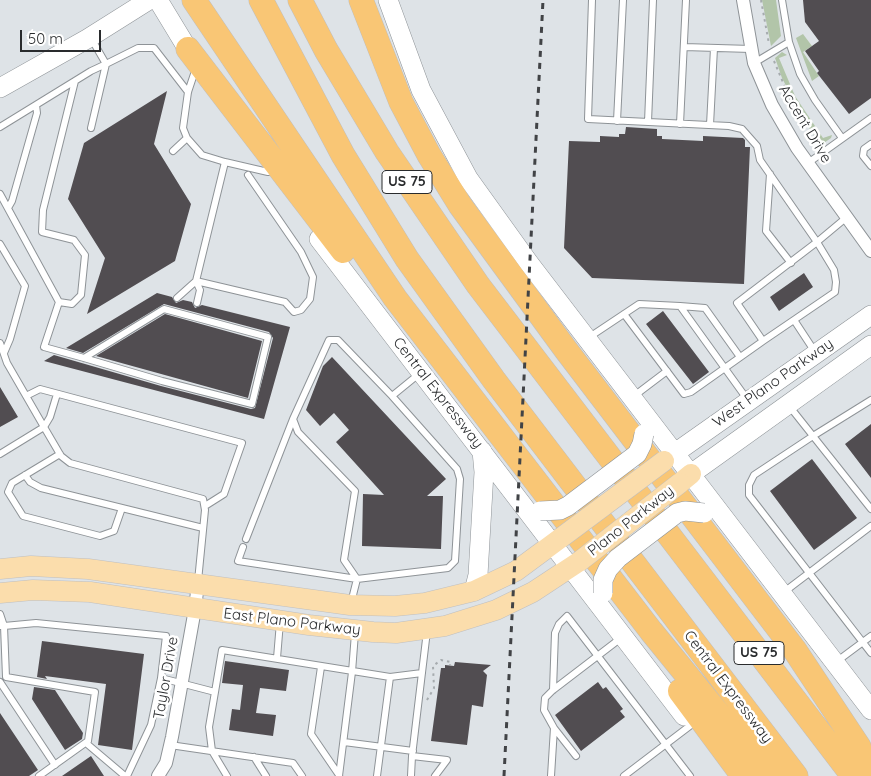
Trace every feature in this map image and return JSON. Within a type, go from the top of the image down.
[{"type":"highway","points":[[194,0],[395,298],[651,631],[769,776]]},
{"type":"highway","name":"Central Expressway","points":[[261,0],[342,155],[412,266],[498,386],[796,776]]},
{"type":"highway","points":[[361,0],[401,102],[429,155],[460,206],[807,668],[859,747],[863,776]]},
{"type":"highway","name":"US 75","points":[[304,5],[346,85],[388,152],[478,285],[853,776]]},
{"type":"highway","points":[[193,56],[371,287],[395,298]]},
{"type":"highway","points":[[651,631],[656,657],[743,776]]},
{"type":"main road","points":[[0,88],[90,37],[149,0]]},
{"type":"main road","name":"Central Expressway","points":[[158,0],[268,172],[482,451],[558,540],[623,636],[731,776]]},
{"type":"main road","points":[[388,0],[421,90],[468,178],[633,399],[669,457],[728,524],[871,710]]},
{"type":"main road","name":"West Plano Parkway","points":[[669,457],[871,315]]},
{"type":"main road","name":"West Plano Parkway","points":[[686,478],[871,345]]},
{"type":"main road","points":[[534,510],[560,510],[568,506],[637,454],[644,434],[633,399]]},
{"type":"main road","points":[[474,591],[478,575],[484,472],[482,451]]},
{"type":"main road","name":"Plano Parkway","points":[[558,540],[669,457]]},
{"type":"main road","name":"Plano Parkway","points":[[576,564],[686,478]]},
{"type":"main road","points":[[610,618],[603,580],[608,569],[618,558],[678,513],[694,510],[728,524]]},
{"type":"main road","name":"East Plano Parkway","points":[[0,569],[31,566],[88,569],[375,606],[425,603],[474,591],[516,570],[558,540]]},
{"type":"main road","name":"East Plano Parkway","points":[[0,593],[33,590],[90,592],[280,621],[355,630],[396,632],[453,623],[496,610],[533,592],[576,564]]},
{"type":"main road","points":[[350,604],[355,630]]},
{"type":"street","name":"Accent Drive","points":[[743,0],[754,63],[772,105],[808,163],[871,251]]},
{"type":"street","name":"Taylor Drive","points":[[158,776],[166,763],[170,745],[196,609],[198,583]]},
{"type":"lane","points":[[592,0],[588,119],[710,125],[742,129],[757,146],[760,160],[817,242],[834,270],[836,282],[834,292],[740,358],[684,394],[624,314]]},
{"type":"lane","points":[[617,121],[623,0]]},
{"type":"lane","points":[[648,122],[654,0]]},
{"type":"lane","points":[[680,124],[686,0]]},
{"type":"lane","points":[[782,0],[788,42],[807,86],[842,138]]},
{"type":"lane","points":[[90,37],[106,64],[91,128]]},
{"type":"lane","points":[[754,63],[788,42]]},
{"type":"lane","points":[[684,47],[751,49]]},
{"type":"lane","points":[[0,127],[75,81],[138,48],[154,48],[188,92]]},
{"type":"lane","points":[[710,125],[714,48]]},
{"type":"lane","points":[[193,56],[183,128],[187,138],[202,155],[268,172]]},
{"type":"lane","points":[[59,302],[72,304],[81,295],[85,254],[74,240],[42,232],[42,210],[75,81]]},
{"type":"lane","points":[[8,208],[20,175],[36,113],[36,105]]},
{"type":"lane","points":[[808,163],[871,118]]},
{"type":"lane","points":[[173,151],[187,138]]},
{"type":"lane","points":[[871,144],[864,149],[863,156],[871,166]]},
{"type":"lane","points":[[177,298],[196,281],[225,162]]},
{"type":"lane","points":[[770,174],[766,231],[791,262]]},
{"type":"lane","points":[[196,281],[285,302],[294,312],[301,310],[310,299],[313,277],[302,252],[248,175]]},
{"type":"lane","points":[[0,194],[59,302],[44,347],[84,358],[252,404],[268,337],[164,309],[84,358]]},
{"type":"lane","points":[[763,341],[736,303],[847,217]]},
{"type":"lane","points":[[0,244],[25,286],[10,339],[4,353]]},
{"type":"lane","points":[[196,281],[200,290],[197,303]]},
{"type":"lane","points":[[587,339],[639,304],[705,308],[740,358]]},
{"type":"lane","points":[[680,306],[748,400]]},
{"type":"lane","points":[[794,320],[816,353]]},
{"type":"lane","points":[[243,547],[238,561],[357,579],[448,568],[455,561],[460,479],[457,469],[392,396],[338,340],[329,340],[293,419],[246,539]]},
{"type":"lane","points":[[0,343],[7,363],[44,427],[60,454],[70,463],[203,499],[203,528],[198,583]]},
{"type":"lane","points":[[392,396],[421,371]]},
{"type":"lane","points":[[633,399],[667,372]]},
{"type":"lane","points":[[26,396],[40,389],[242,443],[224,494],[204,506]]},
{"type":"lane","points":[[0,454],[44,427],[50,417],[57,394]]},
{"type":"lane","points":[[871,400],[754,475],[749,485],[749,495],[871,653]]},
{"type":"lane","points":[[787,404],[871,509]]},
{"type":"lane","points":[[293,419],[298,432],[355,491],[344,560],[357,579]]},
{"type":"lane","points":[[60,454],[12,483],[8,492],[23,516],[100,536],[114,530],[122,508]]},
{"type":"lane","points":[[25,475],[30,482],[41,488],[203,528]]},
{"type":"lane","points":[[782,593],[871,526]]},
{"type":"lane","points":[[350,604],[357,579]]},
{"type":"lane","points":[[0,614],[3,677],[96,692],[86,744],[39,776]]},
{"type":"lane","points":[[553,690],[555,633],[559,624],[567,616],[690,776]]},
{"type":"lane","points":[[277,658],[280,621]]},
{"type":"lane","points":[[2,626],[36,623],[166,636],[161,678],[151,726],[126,776],[86,744]]},
{"type":"lane","points":[[411,776],[427,628]]},
{"type":"lane","points":[[339,775],[352,672],[355,630]]},
{"type":"lane","points":[[576,756],[554,728],[546,715],[543,704],[553,690],[623,636]]},
{"type":"lane","points":[[835,663],[871,636]]},
{"type":"lane","points":[[227,776],[212,751],[210,727],[222,650],[390,677],[422,673]]},
{"type":"lane","points":[[321,667],[311,734],[339,775]]},
{"type":"lane","points":[[377,776],[390,677]]},
{"type":"lane","points":[[161,678],[215,692]]},
{"type":"lane","points":[[0,682],[55,765]]},
{"type":"lane","points":[[624,776],[691,725]]},
{"type":"lane","points":[[551,776],[554,728]]},
{"type":"lane","points":[[344,742],[447,760],[435,776]]},
{"type":"lane","points":[[170,745],[293,763],[302,776]]},
{"type":"lane","points":[[254,757],[266,776]]},
{"type":"path","points":[[761,0],[772,53],[790,99],[824,152]]},
{"type":"path","points":[[418,705],[428,699],[434,688],[433,666],[442,660],[450,662],[450,665]]},
{"type":"green space","points":[[762,0],[776,0],[781,36],[771,46]]},
{"type":"green space","points":[[803,34],[812,46],[803,52],[819,76],[812,81],[796,38]]},
{"type":"green space","points":[[782,52],[787,55],[779,58],[795,96],[823,138],[832,135],[831,138],[821,145],[803,119],[782,78],[775,58]]},
{"type":"building","points":[[803,0],[871,0],[871,98],[849,114],[817,73],[819,71],[805,51],[819,41],[805,22]]},
{"type":"building","points":[[167,91],[154,144],[191,204],[175,261],[87,314],[105,258],[68,199],[84,143]]},
{"type":"building","points":[[626,127],[657,129],[657,136],[662,136],[662,139],[703,141],[703,136],[743,138],[745,140],[745,147],[750,147],[744,284],[592,278],[564,248],[569,141],[600,142],[600,136],[619,137],[619,134],[625,134]]},
{"type":"building","points":[[804,273],[813,287],[779,311],[770,297]]},
{"type":"building","points":[[157,293],[172,297],[176,303],[183,300],[192,302],[195,308],[202,305],[290,327],[264,419],[44,361],[54,355],[161,386],[251,409],[255,408],[273,338],[269,332],[164,304],[83,353],[66,348]]},
{"type":"building","points":[[663,311],[709,372],[693,384],[646,324]]},
{"type":"building","points":[[165,314],[262,341],[248,398],[96,356]]},
{"type":"building","points":[[332,357],[446,479],[427,496],[443,496],[441,549],[362,546],[363,494],[384,495],[336,442],[349,430],[334,413],[320,426],[306,410],[323,366]]},
{"type":"building","points":[[0,387],[18,417],[0,427]]},
{"type":"building","points":[[871,424],[871,478],[845,444]]},
{"type":"building","points":[[812,459],[857,518],[814,550],[770,491]]},
{"type":"building","points":[[42,641],[144,654],[132,750],[98,745],[106,684],[45,676],[47,679],[37,677]]},
{"type":"building","points":[[225,661],[289,670],[286,691],[260,688],[256,713],[276,715],[273,736],[229,730],[232,709],[240,710],[243,685],[222,683]]},
{"type":"building","points":[[455,662],[491,665],[483,671],[487,675],[483,707],[472,705],[467,745],[431,741],[441,668],[445,668],[445,665],[454,666]]},
{"type":"building","points":[[598,682],[603,689],[606,687],[623,709],[620,711],[625,717],[581,751],[555,715]]},
{"type":"building","points":[[34,687],[55,690],[83,733],[82,739],[65,750],[32,699]]},
{"type":"building","points":[[0,713],[38,770],[29,776],[0,776]]},
{"type":"building","points":[[91,756],[104,776],[62,776]]},
{"type":"railway","points":[[504,776],[543,0]]}]
